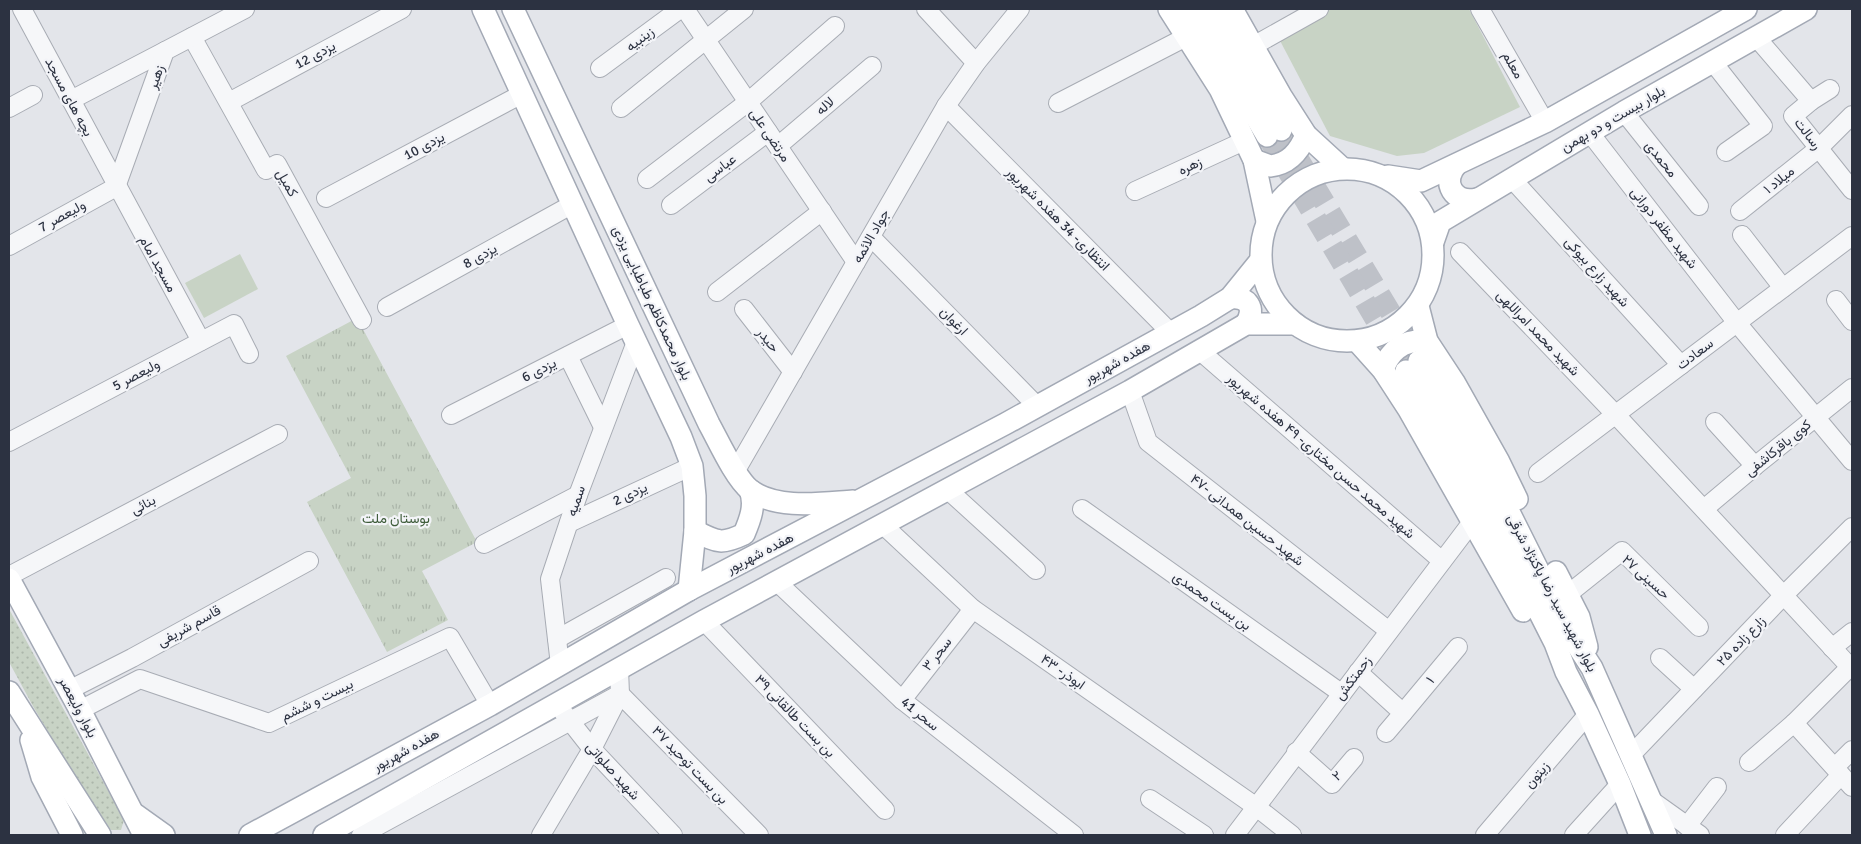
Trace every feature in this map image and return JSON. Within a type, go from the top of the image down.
[{"type":"main road","points":[[483,9],[681,437],[692,466],[695,496],[695,531],[689,590]]},
{"type":"main road","name":"بلوار محمدکاظم طباطبایی یزدی","points":[[512,9],[709,424],[735,472],[750,490],[773,501],[809,504],[861,501]]},
{"type":"main road","points":[[1169,9],[1220,89],[1249,150],[1267,220]]},
{"type":"main road","points":[[1192,9],[1274,133],[1214,9]]},
{"type":"main road","points":[[1232,9],[1280,96],[1306,135],[1342,168]]},
{"type":"main road","points":[[1380,175],[1406,191],[1424,214],[1434,242],[1434,265],[1429,287],[1418,306],[1401,324],[1380,335],[1357,341],[1335,341],[1314,335],[1295,324],[1277,307],[1266,285],[1260,261],[1262,240],[1267,220],[1280,200],[1297,184],[1319,173],[1342,168],[1362,169],[1380,175],[1421,181],[1545,122],[1746,9]]},
{"type":"main road","name":"بلوار بیست و دو بهمن","points":[[1434,242],[1440,222],[1624,112],[1806,9]]},
{"type":"main road","points":[[1249,150],[1270,166],[1288,160],[1300,149],[1306,135]]},
{"type":"main road","points":[[1456,165],[1450,175],[1451,188],[1459,197],[1465,200],[1477,199]]},
{"type":"main road","name":"هفده شهریور","points":[[250,835],[490,705],[689,590],[861,501],[1171,333],[1230,298],[1260,261]]},
{"type":"main road","points":[[324,835],[704,621],[1130,391],[1246,324],[1250,317],[1250,308],[1246,301],[1238,297],[1230,298]]},
{"type":"main road","points":[[1417,358],[1418,306]]},
{"type":"main road","points":[[1246,324],[1295,324]]},
{"type":"main road","points":[[1383,370],[1391,352],[1408,342],[1417,340],[1417,358]]},
{"type":"main road","points":[[1357,341],[1383,370],[1409,410],[1535,631],[1570,680]]},
{"type":"main road","points":[[1417,358],[1454,382],[1499,462],[1579,617],[1594,672]]},
{"type":"main road","name":"بلوار شهید سید رضا پاکنژاد شرقی","points":[[1417,358],[1502,498],[1570,634],[1594,672],[1666,835]]},
{"type":"main road","name":"بلوار شهید سید رضا پاکنژاد شرقی","points":[[1417,358],[1484,505],[1555,643],[1570,680],[1620,784],[1640,835]]},
{"type":"main road","points":[[695,531],[714,540],[729,542],[744,534],[751,519],[753,498],[750,490]]},
{"type":"main road","name":"بلوار ولیعصر","points":[[9,578],[80,710],[138,827]]},
{"type":"main road","points":[[9,692],[100,835]]},
{"type":"main road","points":[[23,716],[42,778],[72,835]]},
{"type":"main road","points":[[138,827],[164,835]]},
{"type":"street","name":"بچه های مسجد","points":[[22,9],[116,187]]},
{"type":"street","name":"زهیر","points":[[116,187],[165,51],[245,9]]},
{"type":"street","name":"یزدی 12","points":[[229,102],[402,9]]},
{"type":"street","name":"زینبیه","points":[[600,68],[680,9]]},
{"type":"street","name":"مرتضی علی","points":[[685,9],[856,262]]},
{"type":"street","points":[[621,108],[744,9]]},
{"type":"street","points":[[926,9],[976,64]]},
{"type":"street","name":"جواد الائمه","points":[[735,472],[946,106],[976,64],[1020,9]]},
{"type":"street","points":[[1252,46],[1319,9]]},
{"type":"street","name":"معلم","points":[[1480,9],[1545,122]]},
{"type":"street","points":[[647,179],[748,102],[835,26]]},
{"type":"street","name":"کمیل","points":[[192,37],[266,170],[277,164],[362,320]]},
{"type":"street","points":[[1058,103],[1186,37]]},
{"type":"street","name":"رسالت","points":[[1756,37],[1811,101],[1792,116],[1852,190]]},
{"type":"street","points":[[71,100],[165,51]]},
{"type":"street","points":[[1712,61],[1763,126],[1726,152]]},
{"type":"street","name":"لاله","points":[[773,139],[872,66]]},
{"type":"street","points":[[1811,101],[1830,89]]},
{"type":"street","name":"یزدی 10","points":[[326,198],[522,94]]},
{"type":"street","points":[[9,108],[33,95]]},
{"type":"street","name":"انتظاری- 34 هفده شهریور","points":[[946,106],[1171,333]]},
{"type":"street","name":"محمدی","points":[[1624,112],[1699,206]]},
{"type":"street","name":"میلاد ۱","points":[[1740,211],[1818,148],[1852,114]]},
{"type":"street","name":"شهید مظفر دورانی","points":[[1590,133],[1738,322],[1852,461]]},
{"type":"street","name":"عباسی","points":[[671,205],[773,139]]},
{"type":"street","name":"زهره","points":[[1135,191],[1249,150]]},
{"type":"street","name":"شهید زارع بیوکی","points":[[1512,179],[1681,365]]},
{"type":"street","name":"ولیعصر 7","points":[[9,246],[116,187]]},
{"type":"street","name":"مسجد امام","points":[[116,187],[200,341]]},
{"type":"street","name":"یزدی 8","points":[[386,307],[573,204]]},
{"type":"street","points":[[717,292],[822,211]]},
{"type":"street","points":[[1742,235],[1783,288]]},
{"type":"street","name":"ارغوان","points":[[871,236],[1037,406]]},
{"type":"street","name":"سعادت","points":[[1538,473],[1852,236]]},
{"type":"street","name":"شهید محمد امراللهی","points":[[1460,252],[1616,415],[1851,668]]},
{"type":"street","points":[[1836,300],[1852,321]]},
{"type":"street","name":"حیدر","points":[[744,309],[793,372]]},
{"type":"street","name":"ولیعصر 5","points":[[9,442],[234,324],[249,354]]},
{"type":"street","name":"یزدی 6","points":[[451,415],[568,356],[632,334]]},
{"type":"street","name":"سمیه","points":[[560,665],[550,579],[603,427],[632,334]]},
{"type":"street","name":"شهید محمد حسن مختاری- ۴۹ هفده شهریور","points":[[1200,351],[1442,561]]},
{"type":"street","points":[[568,356],[603,427]]},
{"type":"street","name":"کوی باقرکاشفی","points":[[1704,510],[1755,466],[1852,388]]},
{"type":"street","name":"شهید حسین همدانی -۴۷","points":[[1130,391],[1148,442],[1389,631]]},
{"type":"street","points":[[1715,422],[1755,466]]},
{"type":"street","name":"بنائی","points":[[9,578],[278,434]]},
{"type":"street","name":"یزدی 2","points":[[568,523],[692,466]]},
{"type":"street","points":[[947,489],[1036,570]]},
{"type":"street","points":[[484,544],[578,495]]},
{"type":"street","name":"بن بست محمدی","points":[[1082,509],[1341,693]]},
{"type":"street","name":"زحمتکش","points":[[1234,835],[1472,522]]},
{"type":"street","name":"ابوذر- ۴۳","points":[[882,524],[972,609],[1255,806],[1292,835]]},
{"type":"street","name":"زارع زاده ۲۵","points":[[1631,756],[1784,595],[1849,537]]},
{"type":"street","name":"حسینی ۲۷","points":[[1568,595],[1622,551],[1699,627]]},
{"type":"street","name":"قاسم شریفی","points":[[69,690],[132,658],[309,561]]},
{"type":"street","points":[[557,639],[666,578]]},
{"type":"street","name":"سحر 41","points":[[776,582],[902,700],[1074,835]]},
{"type":"street","name":"سحر ۳","points":[[902,700],[972,609]]},
{"type":"street","name":"بن‌ بست طالقانی ۳۹","points":[[704,621],[885,810]]},
{"type":"street","points":[[1832,648],[1852,632]]},
{"type":"street","name":"بیست و ششم","points":[[140,679],[269,723],[450,637],[490,705]]},
{"type":"street","name":"۱","points":[[1386,733],[1458,647]]},
{"type":"street","points":[[80,710],[140,679],[132,658]]},
{"type":"street","points":[[1660,658],[1694,689]]},
{"type":"street","points":[[1749,762],[1794,723],[1851,668]]},
{"type":"street","points":[[541,835],[592,749],[620,694],[619,669]]},
{"type":"street","points":[[1358,672],[1403,714]]},
{"type":"street","points":[[361,835],[620,694]]},
{"type":"street","name":"بن بست توحید ۳۷","points":[[620,694],[759,835]]},
{"type":"street","name":"شهید صلواتی","points":[[557,704],[592,749],[673,835]]},
{"type":"street","name":"زیتون","points":[[1485,835],[1588,714]]},
{"type":"street","points":[[1794,723],[1843,776]]},
{"type":"street","points":[[1785,835],[1843,776],[1852,750]]},
{"type":"street","name":"۲","points":[[1296,752],[1332,784],[1354,758]]},
{"type":"street","points":[[1574,835],[1620,784]]},
{"type":"street","points":[[1651,800],[1694,831],[1717,787]]},
{"type":"street","points":[[1150,799],[1204,835]]},
{"type":"green space","points":[[1322,9],[1469,9],[1520,107],[1424,153],[1397,156],[1330,136],[1276,33]]},
{"type":"green space","points":[[240,254],[258,289],[204,318],[185,283]]},
{"type":"green space","name":"بوستان ملت","points":[[357,318],[477,542],[422,571],[448,620],[387,652],[307,502],[351,478],[286,356]]},
{"type":"green space","points":[[9,609],[124,820],[121,830],[111,830],[81,787],[9,662]]},
{"type":"tunnel","points":[[1281,130],[1418,358]]},
{"type":"tunnel","points":[[1267,136],[1406,371]]}]
